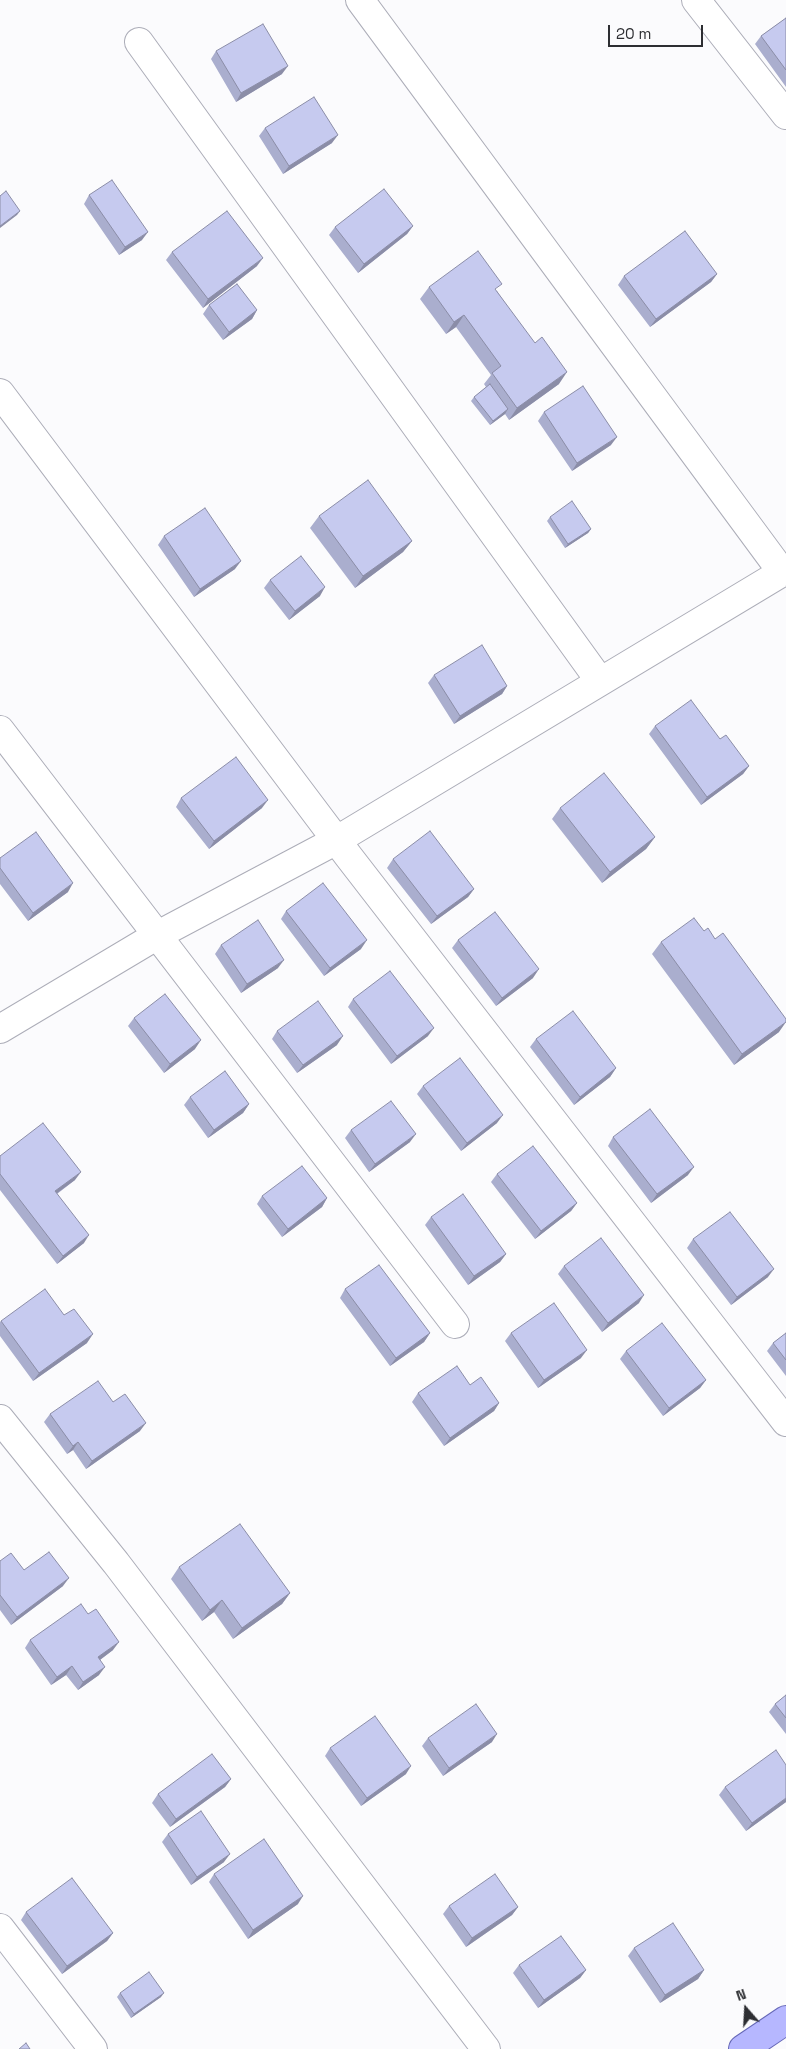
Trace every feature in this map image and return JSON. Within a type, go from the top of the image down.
[{"type":"main road","points":[[743,2049],[786,2020]]},
{"type":"street","points":[[0,1029],[156,936],[337,840],[784,571],[360,0]]},
{"type":"street","points":[[696,0],[786,115]]},
{"type":"street","points":[[139,42],[600,681]]},
{"type":"street","points":[[0,392],[337,840],[786,1422]]},
{"type":"street","points":[[0,730],[455,1324]]},
{"type":"street","points":[[0,1418],[116,1563],[486,2049]]},
{"type":"street","points":[[0,1928],[94,2049]]},
{"type":"building","points":[[786,18],[786,70],[761,36]]},
{"type":"building","points":[[263,24],[288,66],[241,93],[216,51]]},
{"type":"building","points":[[314,97],[338,135],[289,166],[265,128]]},
{"type":"building","points":[[112,180],[148,232],[125,247],[89,195]]},
{"type":"building","points":[[384,189],[413,226],[364,264],[335,227]]},
{"type":"building","points":[[6,191],[20,211],[0,226],[0,196]]},
{"type":"building","points":[[227,211],[263,258],[208,299],[172,252]]},
{"type":"building","points":[[685,231],[717,274],[656,319],[624,276]]},
{"type":"building","points":[[478,251],[502,284],[495,289],[535,343],[542,337],[567,372],[517,408],[492,373],[501,366],[464,315],[454,322],[429,287]]},
{"type":"building","points":[[237,284],[257,310],[229,332],[209,305]]},
{"type":"building","points":[[490,384],[508,409],[493,421],[474,397]]},
{"type":"building","points":[[583,386],[617,437],[577,463],[544,412]]},
{"type":"building","points":[[368,480],[412,541],[363,576],[319,516]]},
{"type":"building","points":[[572,501],[591,529],[568,544],[550,517]]},
{"type":"building","points":[[205,508],[241,561],[200,589],[164,536]]},
{"type":"building","points":[[301,556],[325,587],[295,611],[270,580]]},
{"type":"building","points":[[482,645],[507,686],[460,716],[434,675]]},
{"type":"building","points":[[691,700],[720,739],[726,735],[749,766],[707,797],[655,726]]},
{"type":"building","points":[[236,757],[268,800],[214,841],[181,798]]},
{"type":"building","points":[[604,773],[655,837],[610,872],[560,808]]},
{"type":"building","points":[[430,831],[474,889],[437,916],[393,859]]},
{"type":"building","points":[[36,832],[73,883],[33,913],[0,868],[0,858]]},
{"type":"building","points":[[323,883],[367,940],[330,968],[286,911]]},
{"type":"building","points":[[495,912],[539,969],[502,998],[458,940]]},
{"type":"building","points":[[694,918],[704,931],[708,928],[715,939],[723,933],[786,1019],[786,1022],[742,1054],[661,942]]},
{"type":"building","points":[[258,920],[284,960],[247,984],[221,945]]},
{"type":"building","points":[[390,971],[434,1028],[397,1056],[353,999]]},
{"type":"building","points":[[165,994],[201,1040],[170,1064],[134,1018]]},
{"type":"building","points":[[318,1001],[343,1036],[303,1065],[277,1031]]},
{"type":"building","points":[[573,1011],[616,1068],[580,1097],[536,1039]]},
{"type":"building","points":[[460,1058],[503,1115],[467,1143],[423,1086]]},
{"type":"building","points":[[225,1071],[249,1104],[214,1130],[190,1097]]},
{"type":"building","points":[[391,1101],[416,1134],[375,1164],[351,1130]]},
{"type":"building","points":[[650,1109],[694,1167],[657,1194],[613,1137]]},
{"type":"building","points":[[43,1123],[81,1172],[55,1191],[89,1235],[63,1256],[0,1174],[0,1156]]},
{"type":"building","points":[[533,1146],[577,1203],[541,1231],[497,1174]]},
{"type":"building","points":[[302,1166],[327,1198],[288,1229],[262,1196]]},
{"type":"building","points":[[463,1194],[506,1254],[474,1276],[431,1217]]},
{"type":"building","points":[[730,1212],[774,1269],[737,1297],[693,1239]]},
{"type":"building","points":[[601,1238],[644,1295],[608,1323],[564,1266]]},
{"type":"building","points":[[379,1265],[430,1333],[396,1358],[345,1289]]},
{"type":"building","points":[[45,1289],[64,1315],[74,1309],[93,1334],[39,1373],[1,1321]]},
{"type":"building","points":[[554,1303],[587,1350],[544,1380],[511,1333]]},
{"type":"building","points":[[662,1323],[706,1380],[669,1408],[626,1351]]},
{"type":"building","points":[[786,1333],[786,1360],[773,1343]]},
{"type":"building","points":[[457,1366],[470,1385],[481,1377],[499,1403],[450,1438],[418,1393]]},
{"type":"building","points":[[98,1381],[113,1402],[125,1394],[146,1423],[92,1461],[78,1442],[73,1446],[50,1414]]},
{"type":"building","points":[[240,1524],[290,1593],[242,1628],[222,1600],[210,1610],[179,1567]]},
{"type":"building","points":[[49,1552],[69,1578],[17,1617],[0,1595],[0,1561],[11,1553],[24,1570]]},
{"type":"building","points":[[81,1604],[88,1614],[96,1609],[119,1642],[98,1657],[105,1667],[83,1682],[72,1666],[57,1677],[30,1640]]},
{"type":"building","points":[[786,1695],[786,1718],[775,1704]]},
{"type":"building","points":[[476,1704],[497,1734],[449,1768],[428,1738]]},
{"type":"building","points":[[375,1716],[411,1766],[367,1798],[330,1748]]},
{"type":"building","points":[[776,1750],[786,1765],[786,1798],[752,1823],[725,1787]]},
{"type":"building","points":[[212,1754],[231,1779],[176,1819],[158,1794]]},
{"type":"building","points":[[201,1811],[230,1854],[197,1877],[168,1834]]},
{"type":"building","points":[[264,1839],[303,1896],[253,1930],[214,1874]]},
{"type":"building","points":[[495,1874],[518,1907],[472,1938],[449,1906]]},
{"type":"building","points":[[72,1878],[113,1933],[67,1966],[26,1912]]},
{"type":"building","points":[[673,1923],[704,1970],[665,1995],[634,1948]]},
{"type":"building","points":[[561,1936],[586,1970],[544,2000],[519,1965]]},
{"type":"building","points":[[149,1972],[164,1993],[134,2014],[120,1993]]},
{"type":"building","points":[[26,2043],[30,2049],[19,2049]]}]
